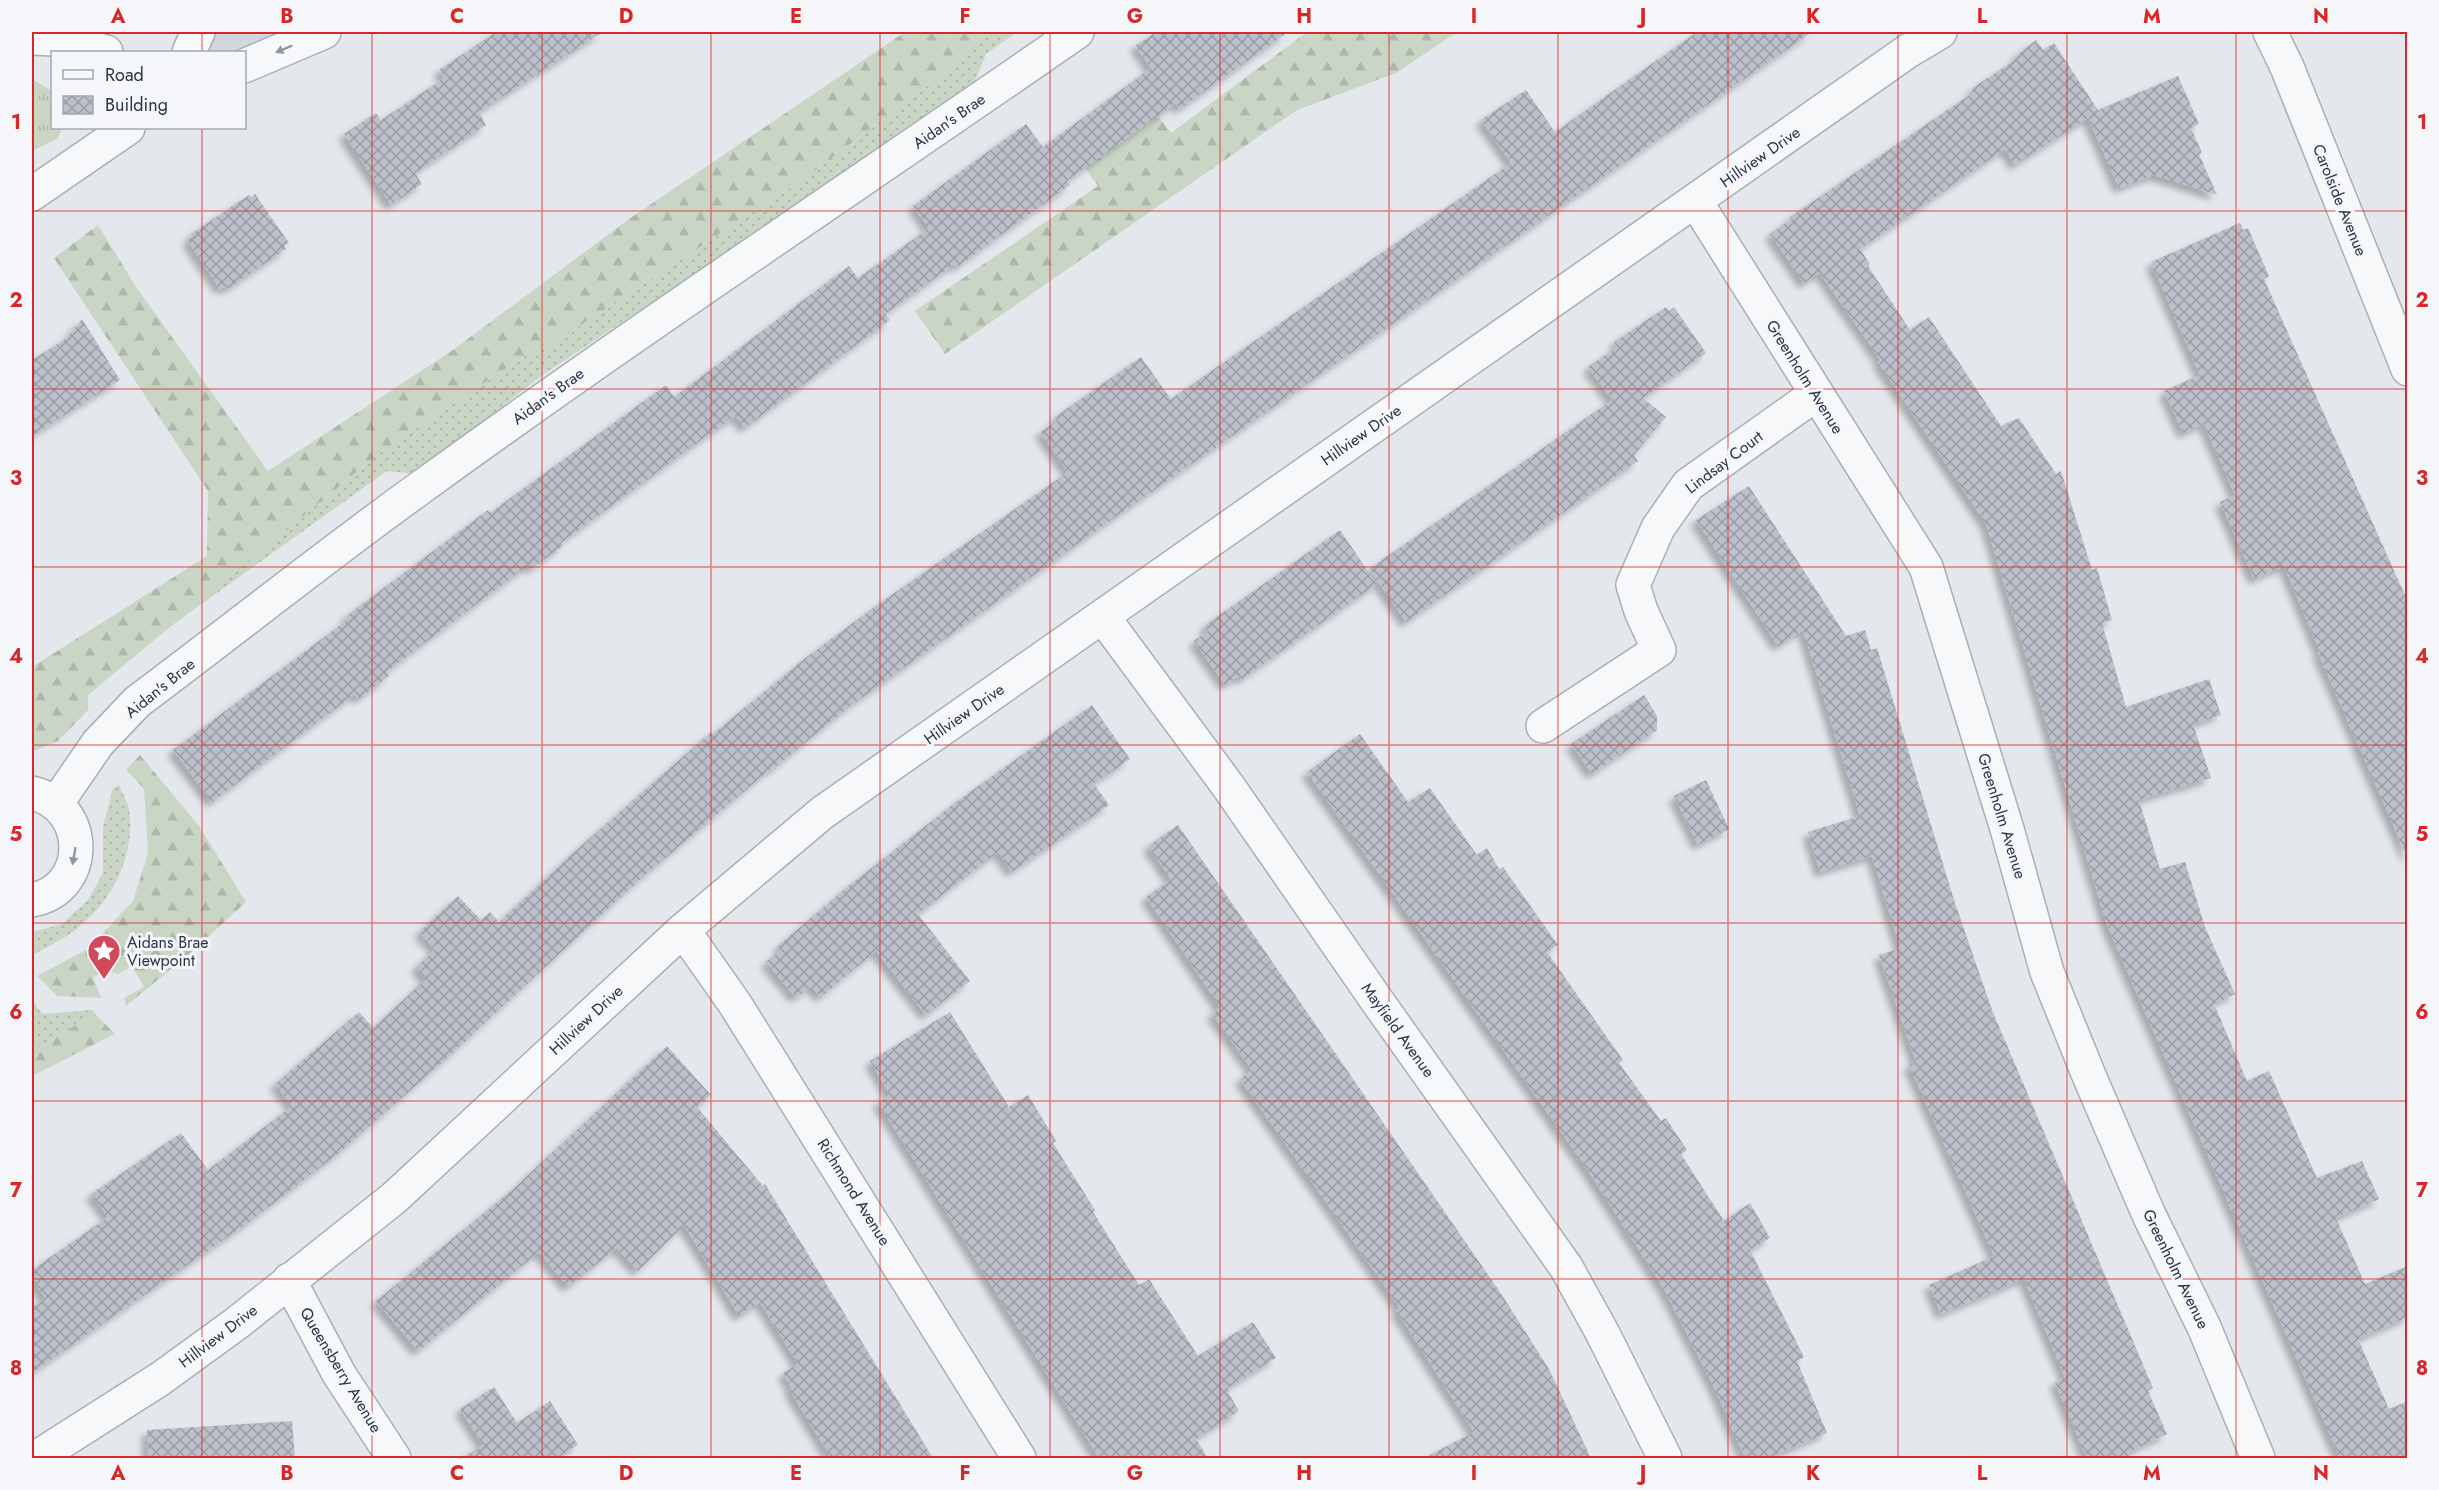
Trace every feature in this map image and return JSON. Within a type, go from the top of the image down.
[{"type":"street","points":[[189,51],[198,32]]},
{"type":"street","points":[[246,65],[324,32]]},
{"type":"street","name":"Aidan's Brae","points":[[32,900],[54,891],[66,879],[74,864],[77,848],[74,831],[67,815],[44,798],[137,702],[408,496],[639,332],[1077,32]]},
{"type":"street","name":"Hillview Drive","points":[[36,1458],[160,1379],[237,1323],[394,1198],[683,930],[822,813],[1696,202],[1908,51],[1940,32]]},
{"type":"street","name":"Carolside Avenue","points":[[2270,32],[2287,67],[2408,369]]},
{"type":"street","points":[[32,38],[55,39],[102,51]]},
{"type":"street","points":[[32,194],[127,129]]},
{"type":"street","name":"Greenholm Avenue","points":[[1696,202],[1926,567],[1953,646],[1961,683],[2007,828],[2047,972],[2149,1215],[2204,1327],[2258,1458]]},
{"type":"street","name":"Lindsay Court","points":[[1543,726],[1659,650],[1641,611],[1633,585],[1658,528],[1688,485],[1816,394]]},
{"type":"street","name":"Mayfield Avenue","points":[[1103,617],[1237,799],[1566,1267],[1604,1334],[1665,1458]]},
{"type":"street","name":"Richmond Avenue","points":[[683,930],[748,1024],[1019,1458]]},
{"type":"street","name":"Queensberry Avenue","points":[[289,1280],[339,1374],[394,1458]]},
{"type":"shaded area","points":[[198,32],[324,32],[246,52],[189,51]]},
{"type":"green space","points":[[905,32],[984,32],[947,71],[802,180],[549,346],[539,346],[378,454],[88,695],[88,710],[58,741],[32,752],[32,667],[207,556],[208,491],[54,258],[98,225],[136,287],[268,471],[453,350],[629,219]]},
{"type":"green space","points":[[984,32],[1017,32],[986,54],[974,83],[732,249],[544,374],[414,474],[387,471],[168,628],[378,454],[539,346],[549,346],[802,180],[947,71]]},
{"type":"green space","points":[[1307,32],[1457,32],[1396,73],[1297,110],[945,354],[915,311],[1098,186],[1085,168],[1158,116],[1171,133]]},
{"type":"green space","points":[[32,79],[51,90],[51,129],[62,129],[57,139],[32,151]]},
{"type":"green space","points":[[140,755],[199,826],[246,902],[187,956],[126,1006],[124,998],[144,987],[132,966],[118,974],[107,971],[93,977],[101,998],[57,996],[37,976],[88,949],[133,901],[148,853],[144,789],[126,770]]},
{"type":"green space","points":[[119,785],[128,807],[130,828],[129,845],[118,878],[110,893],[87,920],[74,931],[34,954],[32,932],[62,924],[88,900],[103,873],[103,827],[113,788]]},
{"type":"green space","points":[[32,1000],[42,1014],[92,1010],[95,1014],[32,1051]]},
{"type":"green space","points":[[95,1014],[115,1034],[32,1076],[32,1051]]},
{"type":"building","points":[[496,32],[603,32],[479,112],[486,125],[415,173],[422,184],[391,205],[344,134],[376,113],[381,120],[413,99],[444,78],[439,70]]},
{"type":"building","points":[[1156,32],[1288,32],[1180,109],[1176,103],[1067,181],[1070,185],[957,267],[955,264],[885,314],[890,320],[745,428],[736,416],[704,438],[561,543],[563,546],[531,569],[529,565],[386,672],[389,676],[359,699],[355,694],[212,802],[173,750],[347,620],[345,617],[488,510],[490,513],[666,385],[674,397],[849,266],[858,278],[929,228],[913,206],[1026,124],[1043,147],[1151,68],[1135,46]]},
{"type":"building","points":[[1697,32],[1812,32],[1110,521],[849,707],[772,768],[636,883],[445,1060],[339,1153],[248,1223],[32,1373],[32,1307],[45,1298],[32,1279],[32,1270],[108,1217],[91,1194],[181,1133],[208,1170],[292,1106],[275,1084],[359,1012],[373,1028],[426,979],[416,967],[435,949],[419,932],[458,896],[481,920],[490,912],[499,922],[573,853],[711,732],[713,734],[804,659],[880,603],[1068,472],[1040,432],[1057,421],[1055,417],[1141,357],[1171,399],[1511,163],[1481,120],[1526,90],[1555,132]]},
{"type":"building","points":[[2036,40],[2043,50],[2054,43],[2098,110],[2178,76],[2199,124],[2191,128],[2202,153],[2199,154],[2217,195],[2154,175],[2119,188],[2088,118],[2015,165],[2005,149],[1860,249],[1870,264],[1868,266],[1910,330],[1929,317],[2001,426],[2019,418],[2056,474],[2061,471],[2092,570],[2097,568],[2112,620],[2102,623],[2126,707],[2209,679],[2221,715],[2193,724],[2211,778],[2139,800],[2160,869],[2185,862],[2205,927],[2235,994],[2214,1004],[2247,1081],[2269,1071],[2317,1178],[2362,1161],[2379,1199],[2336,1218],[2365,1284],[2408,1266],[2408,1317],[2358,1339],[2389,1409],[2408,1401],[2408,1458],[2340,1458],[2107,925],[1986,524],[1878,362],[1881,361],[1820,273],[1804,283],[1770,234],[1791,219],[1790,217],[1971,94],[1974,87],[2015,60],[2018,54]]},
{"type":"building","points":[[255,194],[289,243],[284,246],[286,249],[228,289],[226,286],[220,289],[188,241],[192,237],[191,234],[249,195],[251,197]]},
{"type":"building","points":[[2240,223],[2243,230],[2248,228],[2269,276],[2264,279],[2408,602],[2408,859],[2318,653],[2320,652],[2284,566],[2254,579],[2220,502],[2235,495],[2204,424],[2183,433],[2164,391],[2200,375],[2151,262]]},
{"type":"building","points":[[1666,307],[1669,311],[1674,307],[1706,353],[1643,398],[1666,417],[1634,455],[1638,461],[1406,622],[1369,569],[1612,400],[1588,367],[1617,347],[1614,342]]},
{"type":"building","points":[[82,319],[120,380],[32,436],[32,360],[67,338]]},
{"type":"building","points":[[1749,486],[1846,636],[1865,630],[1871,650],[1877,648],[1954,900],[1992,1010],[2153,1388],[2148,1391],[2167,1434],[2129,1452],[2129,1458],[2087,1458],[2055,1382],[2065,1377],[2024,1279],[1941,1314],[1929,1285],[1994,1256],[1909,1065],[1916,1062],[1879,955],[1900,948],[1872,856],[1820,872],[1808,832],[1860,816],[1803,630],[1778,646],[1696,520]]},
{"type":"building","points":[[1340,530],[1377,584],[1242,679],[1239,676],[1225,685],[1194,641],[1208,631],[1204,626]]},
{"type":"building","points":[[1644,695],[1657,716],[1657,730],[1592,774],[1571,744]]},
{"type":"building","points":[[1092,705],[1130,759],[1094,784],[1109,805],[1012,872],[998,852],[918,914],[970,981],[926,1015],[876,951],[821,997],[811,986],[796,998],[766,962],[781,950],[778,946],[846,888],[956,802]]},
{"type":"building","points":[[1360,734],[1408,802],[1430,788],[1477,855],[1487,848],[1499,869],[1503,867],[1558,945],[1547,952],[1623,1060],[1619,1063],[1661,1121],[1666,1118],[1687,1150],[1681,1154],[1724,1221],[1750,1203],[1770,1238],[1750,1250],[1804,1357],[1797,1361],[1827,1433],[1768,1458],[1745,1458],[1712,1383],[1664,1289],[1585,1166],[1307,772]]},
{"type":"building","points":[[1706,780],[1729,829],[1698,845],[1674,796]]},
{"type":"building","points":[[1178,825],[1502,1295],[1549,1369],[1591,1458],[1424,1458],[1474,1432],[1396,1310],[1400,1308],[1240,1079],[1252,1070],[1212,1014],[1220,1007],[1146,897],[1171,879],[1148,846]]},
{"type":"building","points":[[950,1012],[1009,1107],[1028,1095],[1056,1141],[1053,1143],[1095,1210],[1093,1212],[1139,1285],[1149,1279],[1198,1356],[1253,1322],[1276,1358],[1228,1388],[1239,1411],[1196,1439],[1208,1458],[1099,1458],[878,1102],[890,1095],[870,1061]]},
{"type":"building","points":[[667,1046],[711,1095],[697,1107],[763,1186],[765,1184],[933,1458],[831,1458],[789,1389],[792,1388],[783,1373],[798,1364],[760,1302],[739,1316],[684,1225],[638,1271],[617,1248],[568,1287],[539,1252],[418,1351],[376,1301],[512,1190]]},
{"type":"building","points":[[494,1387],[517,1423],[550,1401],[578,1445],[557,1458],[462,1458],[483,1445],[460,1409]]},
{"type":"building","points":[[292,1421],[295,1458],[148,1458],[147,1430]]},
{"type":"place","name":"Aidans Brae Viewpoint","points":[[104,980]]}]
